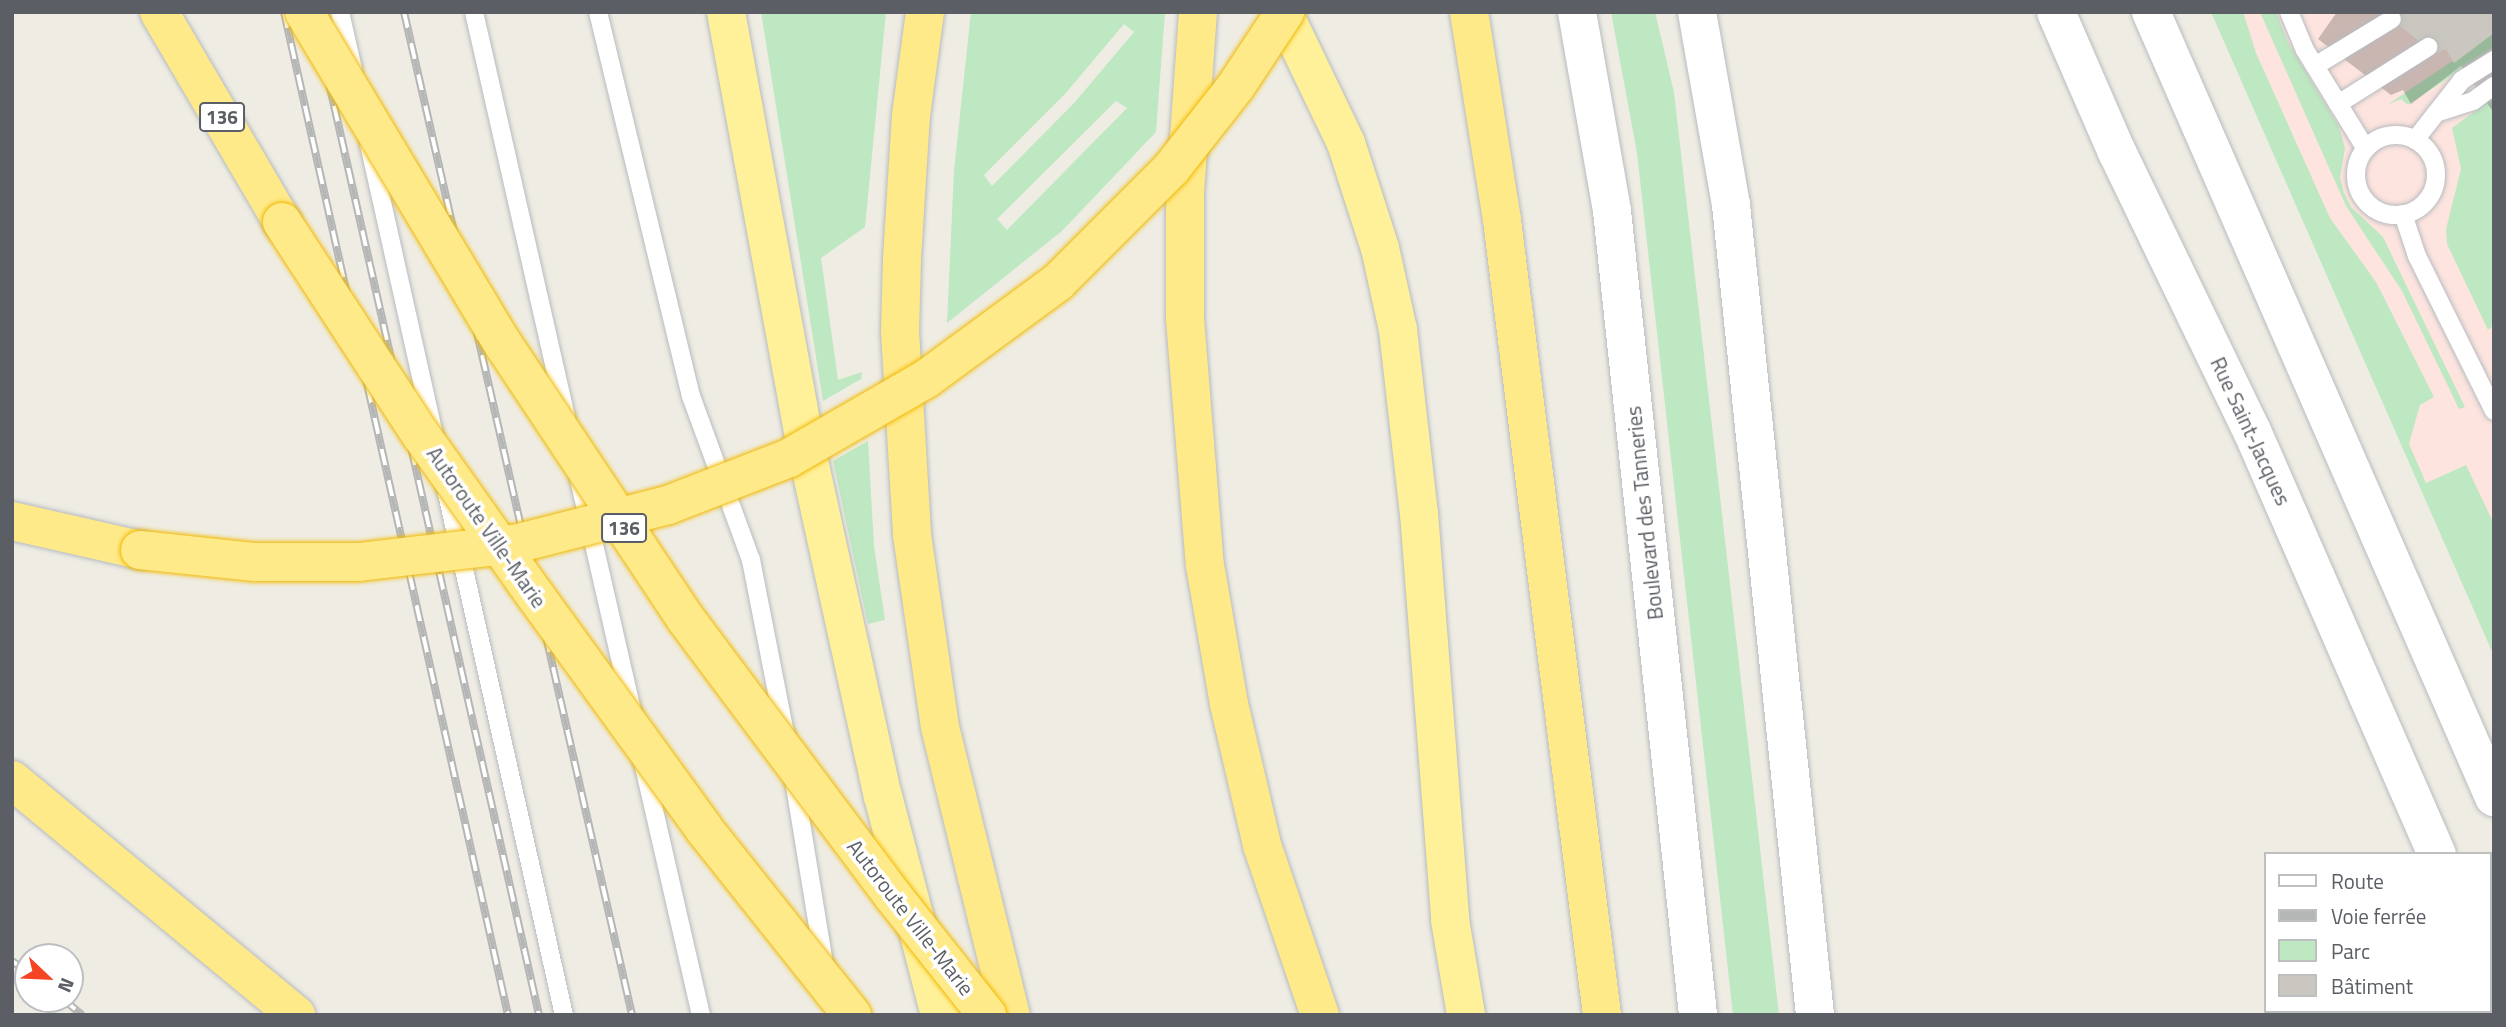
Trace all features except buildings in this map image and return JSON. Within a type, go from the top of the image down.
[{"type":"highway","name":"Autoroute Ville-Marie","points":[[159,12],[282,222],[421,435],[835,1014]]},
{"type":"highway","name":"Autoroute Ville-Marie","points":[[304,12],[495,332],[685,618],[988,1015]]},
{"type":"highway","points":[[726,12],[807,451],[883,796],[940,1015]]},
{"type":"highway","points":[[925,12],[911,115],[900,331],[912,535],[940,727],[1011,1015]]},
{"type":"highway","points":[[1198,12],[1185,195],[1185,306],[1205,565],[1229,704],[1262,845],[1320,1015]]},
{"type":"highway","points":[[12,521],[139,550],[255,562],[359,562],[456,552],[604,524],[668,505],[789,458],[926,379],[1017,315],[1078,264],[1135,209],[1204,129],[1284,12]]},
{"type":"highway","points":[[1284,12],[1346,143],[1380,248],[1398,330],[1419,513],[1450,920],[1466,1015]]},
{"type":"highway","points":[[1469,12],[1502,220],[1602,1015]]},
{"type":"highway","points":[[12,780],[296,1015]]},
{"type":"main road","name":"Boulevard des Tanneries","points":[[1577,12],[1612,211],[1698,1015]]},
{"type":"main road","points":[[1696,12],[1731,205],[1815,1015]]},
{"type":"main road","name":"Rue Saint-Jacques","points":[[2056,12],[2117,152],[2252,431],[2436,852]]},
{"type":"main road","points":[[2151,12],[2494,797]]},
{"type":"lane","points":[[340,12],[564,1015]]},
{"type":"lane","points":[[474,12],[701,1015]]},
{"type":"lane","points":[[598,12],[691,396],[751,560],[835,1014]]},
{"type":"lane","points":[[2289,12],[2315,66],[2366,149]]},
{"type":"lane","points":[[2315,66],[2392,19]]},
{"type":"lane","points":[[2338,104],[2428,47]]},
{"type":"lane","points":[[2415,140],[2462,80],[2494,60]]},
{"type":"lane","points":[[2436,113],[2473,100],[2494,86]]},
{"type":"lane","points":[[2386,136],[2415,140],[2428,152],[2436,175],[2428,198],[2403,214],[2379,211],[2361,195],[2357,171],[2366,149],[2386,136]]},
{"type":"lane","points":[[2403,214],[2417,257],[2494,411]]},
{"type":"shaded area","points":[[2211,12],[2494,12],[2494,656],[2345,314]]},
{"type":"green space","points":[[761,12],[886,12],[865,227],[821,258],[838,380],[862,372],[861,379],[823,401]]},
{"type":"green space","points":[[971,12],[1165,12],[1156,132],[1062,231],[947,323],[954,170]],"holes":[[[1124,24],[1134,32],[1075,102],[992,186],[984,175],[1065,94]],[[1116,101],[1127,108],[1007,230],[997,219]]]},
{"type":"green space","points":[[1611,12],[1655,12],[1674,92],[1779,1015],[1733,1015],[1637,153]]},
{"type":"green space","points":[[2211,12],[2243,12],[2256,53],[2330,218],[2376,282],[2434,397],[2420,405],[2409,444],[2426,483],[2466,465],[2494,524],[2494,656]]},
{"type":"green space","points":[[2260,12],[2276,12],[2288,42],[2339,127],[2345,148],[2340,178],[2344,193],[2351,207],[2383,237],[2465,407],[2459,409],[2402,291],[2346,206]]},
{"type":"green space","points":[[2494,33],[2494,47],[2408,105],[2401,99],[2387,105]]},
{"type":"green space","points":[[2494,97],[2494,325],[2488,330],[2447,244],[2446,229],[2461,169],[2452,128]]},
{"type":"green space","points":[[868,441],[874,546],[885,620],[868,624],[833,461]]},
{"type":"railway","points":[[284,12],[508,1015]]},
{"type":"railway","points":[[313,12],[539,1015]]},
{"type":"railway","points":[[404,12],[632,1015]]}]
